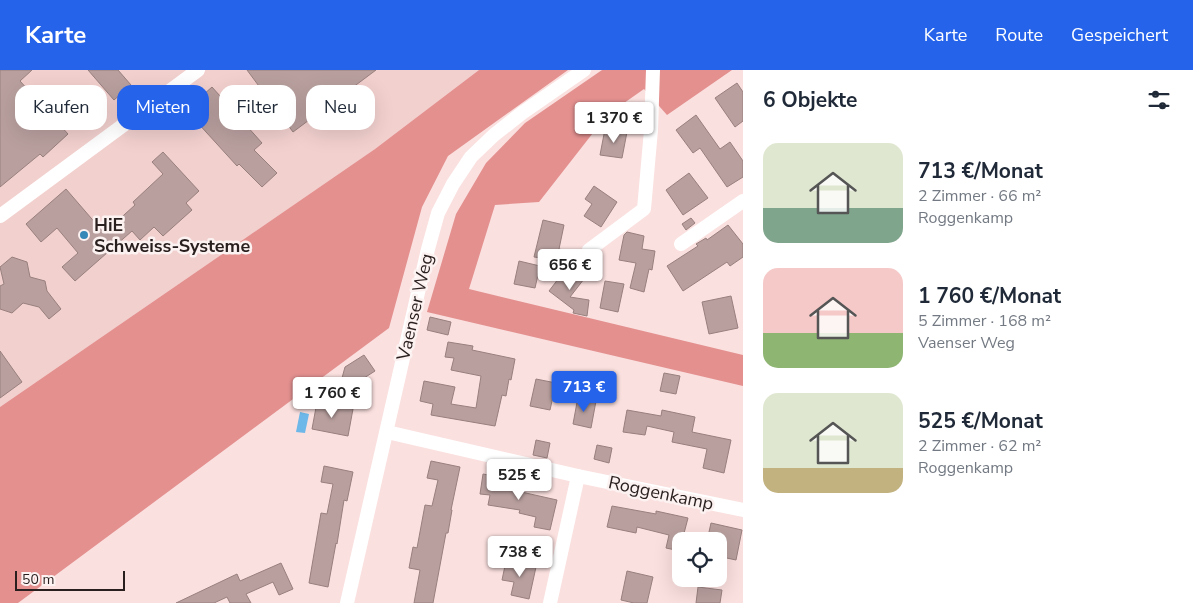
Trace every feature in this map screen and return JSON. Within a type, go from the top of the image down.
[{"type":"street","points":[[0,216],[198,70]]},
{"type":"street","name":"Vaenser Weg","points":[[347,603],[428,249],[438,213],[453,184],[471,157],[494,135],[522,113],[584,70]]},
{"type":"street","points":[[589,250],[644,209],[651,130],[653,70]]},
{"type":"street","points":[[681,244],[743,201]]},
{"type":"street","name":"Roggenkamp","points":[[387,432],[578,476],[743,510]]},
{"type":"street","points":[[550,603],[578,476]]},
{"type":"shaded area","points":[[0,70],[479,70],[375,149],[0,407]]},
{"type":"shaded area","points":[[479,70],[568,70],[448,156],[422,207],[389,328],[18,603],[0,603],[0,407],[375,149]]},
{"type":"shaded area","points":[[602,70],[732,70],[667,115],[644,89],[607,115],[539,202],[495,205],[469,289],[743,355],[743,386],[427,312],[456,214],[486,163],[525,123]]},
{"type":"water","points":[[300,412],[309,414],[305,433],[296,432]]},
{"type":"building","points":[[0,70],[32,70],[20,81],[24,85],[15,85],[15,130],[64,130],[68,134],[43,157],[40,154],[0,187]]},
{"type":"building","points":[[88,70],[118,70],[131,85],[117,85],[117,97],[114,100],[107,92],[107,85],[101,85]]},
{"type":"building","points":[[247,70],[376,70],[356,85],[306,85],[306,122],[296,130],[296,85],[258,85]]},
{"type":"building","points":[[737,83],[743,92],[743,121],[735,127],[715,98]]},
{"type":"building","points":[[212,87],[219,95],[219,130],[250,130],[262,143],[254,150],[277,173],[262,187],[239,164],[237,166],[204,130],[209,130],[209,90]]},
{"type":"building","points":[[696,115],[720,149],[730,142],[743,161],[743,177],[727,187],[700,148],[693,153],[676,130]]},
{"type":"building","points":[[605,129],[627,132],[622,158],[600,155]]},
{"type":"building","points":[[163,152],[199,191],[186,203],[192,210],[163,236],[154,227],[140,240],[132,231],[75,281],[62,267],[78,253],[57,228],[41,242],[26,224],[66,189],[104,233],[135,205],[133,202],[163,174],[152,162]]},
{"type":"building","points":[[689,173],[708,198],[683,215],[666,190]]},
{"type":"building","points":[[594,186],[617,202],[601,227],[584,216],[592,204],[585,199]]},
{"type":"building","points":[[691,218],[695,223],[686,230],[682,224]]},
{"type":"building","points":[[543,220],[564,225],[559,249],[567,251],[565,261],[534,257]]},
{"type":"building","points":[[728,225],[743,244],[743,257],[730,266],[727,262],[683,291],[667,266],[698,246],[696,244],[706,238],[707,240]]},
{"type":"building","points":[[627,232],[644,236],[642,249],[655,251],[652,270],[649,269],[644,292],[630,288],[636,263],[619,260],[624,235]]},
{"type":"building","points":[[12,257],[27,262],[30,277],[45,281],[47,291],[61,309],[49,319],[39,307],[23,303],[12,313],[0,309],[0,286],[4,284],[0,267]]},
{"type":"building","points":[[519,261],[540,266],[535,288],[514,284]]},
{"type":"building","points":[[568,266],[584,279],[570,297],[589,300],[587,316],[573,313],[574,310],[549,291]]},
{"type":"building","points":[[605,281],[624,284],[618,312],[600,308]]},
{"type":"building","points":[[731,296],[738,328],[709,334],[702,302]]},
{"type":"building","points":[[430,317],[451,322],[448,335],[427,330]]},
{"type":"building","points":[[448,342],[473,346],[472,350],[515,359],[511,380],[509,379],[506,396],[502,395],[495,426],[431,415],[433,404],[420,401],[424,381],[455,387],[451,404],[476,408],[481,376],[451,370],[454,358],[445,357]]},
{"type":"building","points":[[0,351],[22,382],[0,398]]},
{"type":"building","points":[[364,355],[375,371],[350,387],[342,378],[345,367]]},
{"type":"building","points":[[664,373],[680,376],[676,394],[660,391]]},
{"type":"building","points":[[536,379],[556,383],[550,410],[530,406]]},
{"type":"building","points":[[578,397],[596,401],[591,428],[573,424]]},
{"type":"building","points":[[317,402],[353,409],[348,436],[312,429]]},
{"type":"building","points":[[627,410],[661,416],[662,410],[695,417],[692,432],[731,440],[724,473],[703,468],[707,449],[672,442],[674,432],[647,426],[645,435],[623,432]]},
{"type":"building","points":[[536,440],[550,443],[547,458],[533,455]]},
{"type":"building","points":[[597,445],[612,448],[609,463],[594,459]]},
{"type":"building","points":[[431,461],[460,467],[433,603],[414,603],[420,570],[409,568],[413,547],[417,548],[425,505],[432,506],[438,480],[427,478]]},
{"type":"building","points":[[324,466],[353,472],[347,501],[344,500],[328,587],[309,583],[321,513],[327,514],[333,484],[321,482]]},
{"type":"building","points":[[483,474],[510,479],[508,489],[557,500],[550,530],[534,527],[536,517],[519,513],[520,510],[488,505],[490,495],[480,494]]},
{"type":"building","points":[[612,506],[656,514],[656,511],[688,518],[684,532],[672,532],[672,549],[666,548],[669,535],[637,527],[636,533],[607,527]]},
{"type":"building","points":[[711,523],[742,530],[736,560],[727,558],[727,532],[709,532]]},
{"type":"building","points":[[506,561],[536,567],[529,599],[511,595],[514,582],[502,580]]},
{"type":"building","points":[[281,563],[293,589],[279,595],[273,582],[246,594],[251,603],[230,603],[227,597],[214,603],[176,603],[237,574],[240,581]]},
{"type":"building","points":[[627,571],[653,577],[647,603],[621,600]]},
{"type":"building","points":[[698,587],[722,590],[720,603],[696,603]]},
{"type":"place","name":"HiE Schweiss-Systeme","points":[[84,235]]}]
